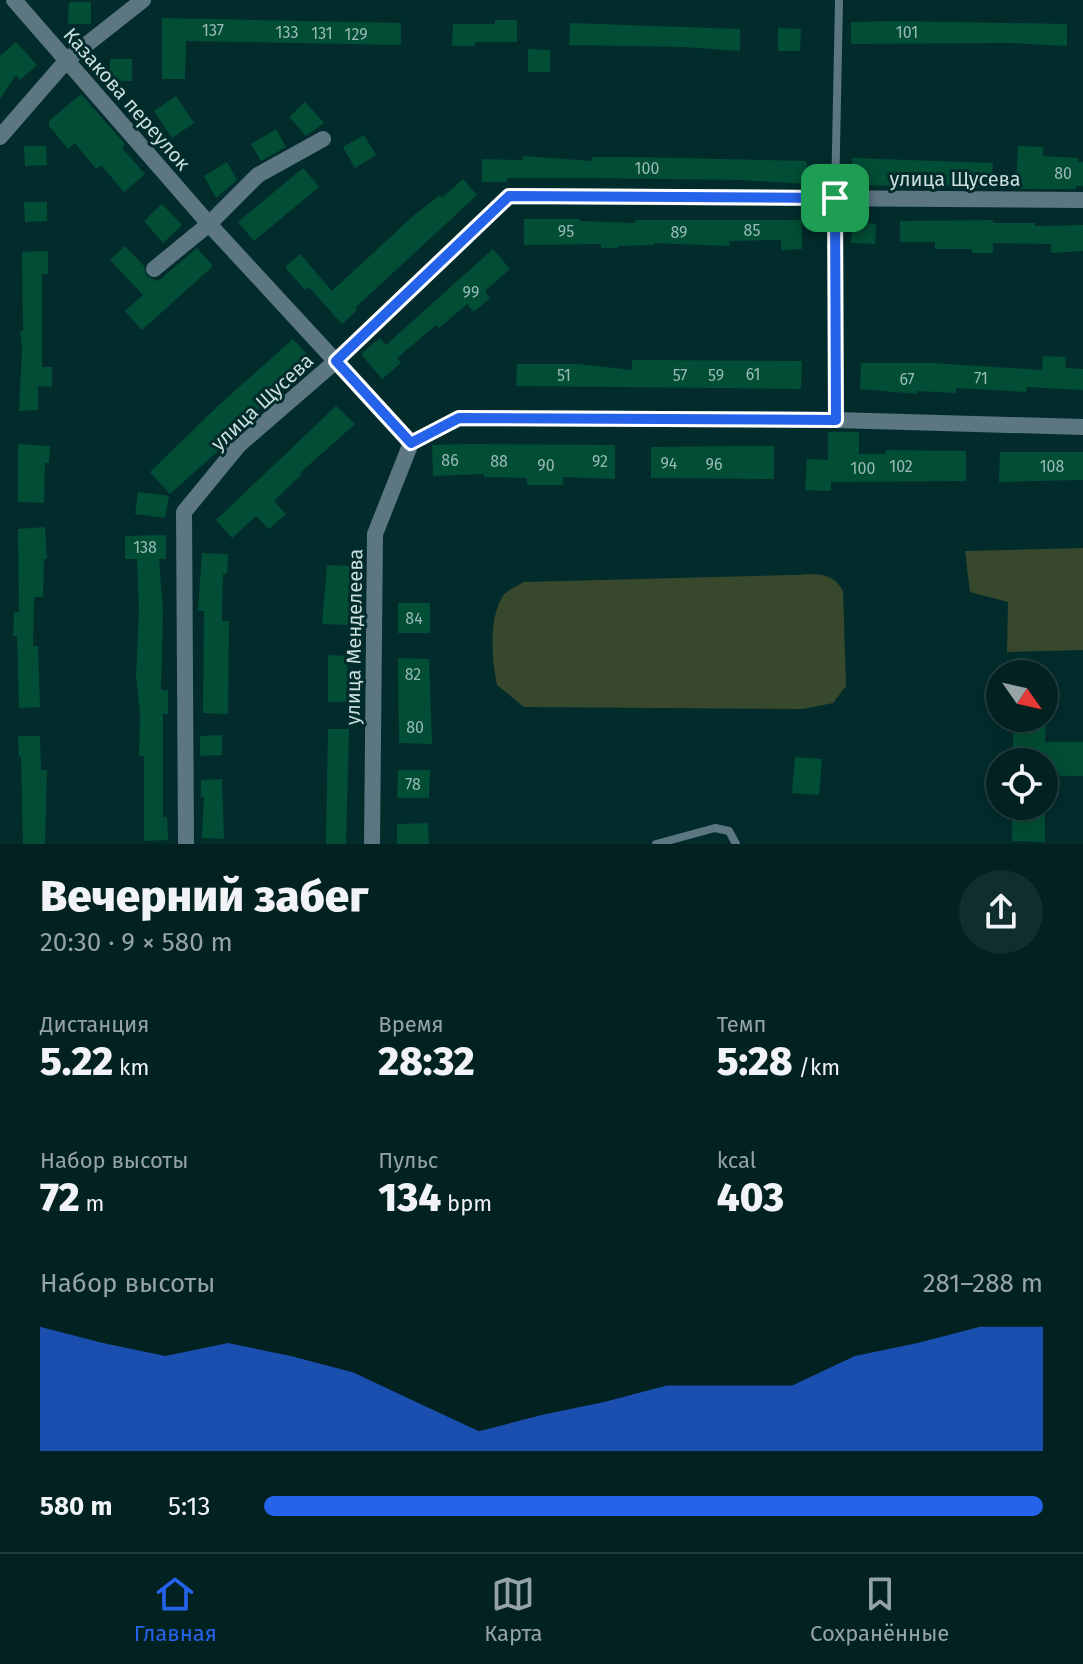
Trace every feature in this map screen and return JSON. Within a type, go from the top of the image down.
[{"type":"street","name":"Казакова переулок","points":[[14,0],[209,224],[411,443]]},
{"type":"street","points":[[0,137],[67,60],[143,0]]},
{"type":"street","points":[[154,269],[209,224],[258,175],[323,139]]},
{"type":"street","name":"улица Щусева","points":[[186,844],[184,512],[239,445],[336,361],[509,196],[1083,200]]},
{"type":"street","points":[[411,443],[459,418],[836,420],[1083,427]]},
{"type":"street","name":"улица Менделеева","points":[[372,844],[375,534],[411,443]]},
{"type":"lane","points":[[836,420],[835,198],[839,0]]},
{"type":"lane","points":[[656,844],[715,828],[729,831],[736,844]]},
{"type":"green space","points":[[1083,548],[1083,650],[1007,652],[1008,602],[970,592],[965,551]]},
{"type":"green space","points":[[813,574],[833,579],[843,591],[846,686],[833,703],[803,709],[524,707],[497,685],[493,651],[495,616],[505,594],[524,582]]},
{"type":"building","points":[[69,2],[91,2],[91,24],[68,24]]},
{"type":"building","points":[[162,18],[401,23],[401,45],[186,41],[185,79],[162,79]]},
{"type":"building","points":[[495,20],[517,20],[517,42],[475,42],[475,46],[452,46],[453,24],[495,24]]},
{"type":"building","points":[[851,22],[1067,24],[1067,46],[1011,43],[851,44]]},
{"type":"building","points":[[570,23],[740,29],[740,51],[569,45]]},
{"type":"building","points":[[778,28],[801,29],[800,51],[778,51]]},
{"type":"building","points":[[16,42],[37,65],[20,80],[16,75],[0,99],[0,56]]},
{"type":"building","points":[[528,49],[550,50],[550,72],[528,72]]},
{"type":"building","points":[[110,59],[132,59],[132,81],[110,81]]},
{"type":"building","points":[[81,94],[125,144],[122,148],[145,174],[124,192],[101,165],[96,169],[75,143],[68,149],[49,126],[49,121]]},
{"type":"building","points":[[176,96],[194,123],[172,138],[154,111]]},
{"type":"building","points":[[305,102],[324,123],[306,136],[289,117]]},
{"type":"building","points":[[276,129],[286,147],[261,161],[251,144]]},
{"type":"building","points":[[364,135],[376,155],[355,168],[343,147]]},
{"type":"building","points":[[24,146],[46,146],[47,165],[25,166]]},
{"type":"building","points":[[1018,146],[1043,147],[1043,156],[1078,158],[1078,162],[1083,162],[1083,186],[1076,186],[1076,189],[1016,189]]},
{"type":"building","points":[[523,156],[592,161],[592,157],[634,157],[807,161],[806,184],[580,178],[507,178],[507,182],[482,182],[482,159],[523,160]]},
{"type":"building","points":[[852,158],[993,163],[991,188],[852,186]]},
{"type":"building","points":[[227,162],[237,180],[216,198],[204,176]]},
{"type":"building","points":[[303,168],[319,187],[254,241],[238,222]]},
{"type":"building","points":[[463,179],[477,195],[355,308],[357,310],[342,324],[309,287],[305,290],[285,267],[300,254],[332,291],[412,217],[440,195],[442,198]]},
{"type":"building","points":[[24,202],[47,202],[47,221],[25,222]]},
{"type":"building","points":[[162,204],[182,225],[163,243],[144,221]]},
{"type":"building","points":[[524,219],[635,223],[635,220],[802,220],[802,249],[781,250],[781,240],[729,241],[729,246],[654,243],[618,248],[601,248],[601,244],[524,245]]},
{"type":"building","points":[[993,220],[993,223],[1035,223],[1035,226],[1083,225],[1083,251],[1051,253],[1051,244],[993,243],[993,253],[972,253],[972,249],[935,249],[935,242],[900,242],[900,221]]},
{"type":"building","points":[[852,222],[876,224],[875,244],[851,243]]},
{"type":"building","points":[[125,246],[144,266],[146,276],[158,281],[197,248],[213,266],[142,330],[125,311],[143,295],[110,260]]},
{"type":"building","points":[[493,249],[510,269],[485,291],[490,298],[474,312],[467,304],[439,328],[436,325],[397,358],[401,363],[382,379],[361,354],[380,338],[386,345]]},
{"type":"building","points":[[48,251],[48,274],[42,274],[42,367],[52,367],[52,387],[38,386],[38,410],[19,411],[20,331],[23,331],[22,252]]},
{"type":"building","points":[[293,339],[312,360],[170,494],[150,472]]},
{"type":"building","points":[[1043,356],[1066,357],[1065,368],[1083,369],[1083,390],[1027,387],[1026,392],[956,388],[956,393],[917,391],[917,394],[860,389],[861,363],[932,363],[1042,370]]},
{"type":"building","points":[[632,360],[802,361],[801,389],[516,386],[517,364],[579,364],[632,370]]},
{"type":"building","points":[[336,406],[355,424],[274,501],[286,514],[269,529],[256,516],[232,538],[216,520]]},
{"type":"building","points":[[828,432],[859,432],[859,454],[886,454],[886,450],[966,451],[966,481],[831,482],[831,491],[805,490],[807,459],[828,460]]},
{"type":"building","points":[[18,444],[50,446],[49,463],[45,463],[44,503],[18,502]]},
{"type":"building","points":[[432,445],[615,445],[615,479],[563,477],[563,485],[527,485],[527,478],[484,477],[484,474],[433,476]]},
{"type":"building","points":[[774,446],[774,479],[651,478],[651,447]]},
{"type":"building","points":[[1000,452],[1083,452],[1083,480],[999,482]]},
{"type":"building","points":[[138,492],[169,496],[165,518],[135,514]]},
{"type":"building","points":[[45,527],[47,559],[44,559],[43,597],[34,597],[33,646],[38,646],[40,707],[19,708],[17,636],[13,636],[14,612],[19,612],[18,529]]},
{"type":"building","points":[[166,535],[166,559],[159,559],[163,611],[161,690],[168,690],[168,714],[163,714],[163,817],[167,817],[168,840],[144,841],[144,756],[139,756],[140,714],[136,676],[139,611],[137,559],[125,559],[125,536]]},
{"type":"building","points":[[202,553],[228,554],[227,574],[223,574],[222,621],[229,621],[228,714],[203,713],[204,611],[198,611]]},
{"type":"building","points":[[327,565],[349,566],[350,625],[322,624]]},
{"type":"building","points":[[398,603],[430,603],[430,633],[398,633]]},
{"type":"building","points":[[328,655],[348,656],[346,702],[328,702]]},
{"type":"building","points":[[398,658],[429,659],[432,744],[399,743]]},
{"type":"building","points":[[328,729],[349,729],[346,844],[326,844]]},
{"type":"building","points":[[1013,732],[1045,732],[1045,742],[1083,742],[1083,776],[1058,776],[1058,748],[1013,748]]},
{"type":"building","points":[[222,735],[222,755],[200,756],[200,736]]},
{"type":"building","points":[[18,736],[40,736],[41,770],[47,770],[45,844],[23,844]]},
{"type":"building","points":[[795,757],[822,759],[819,795],[792,793]]},
{"type":"building","points":[[398,770],[430,770],[429,798],[397,798]]},
{"type":"building","points":[[222,779],[224,839],[202,838],[204,797],[201,797],[201,780]]},
{"type":"building","points":[[1012,820],[1045,820],[1045,842],[1012,841]]},
{"type":"building","points":[[428,823],[429,844],[397,844],[397,824]]},
{"type":"route","points":[[509,196],[835,198],[836,420],[459,418],[411,443],[336,361],[509,196]]}]
